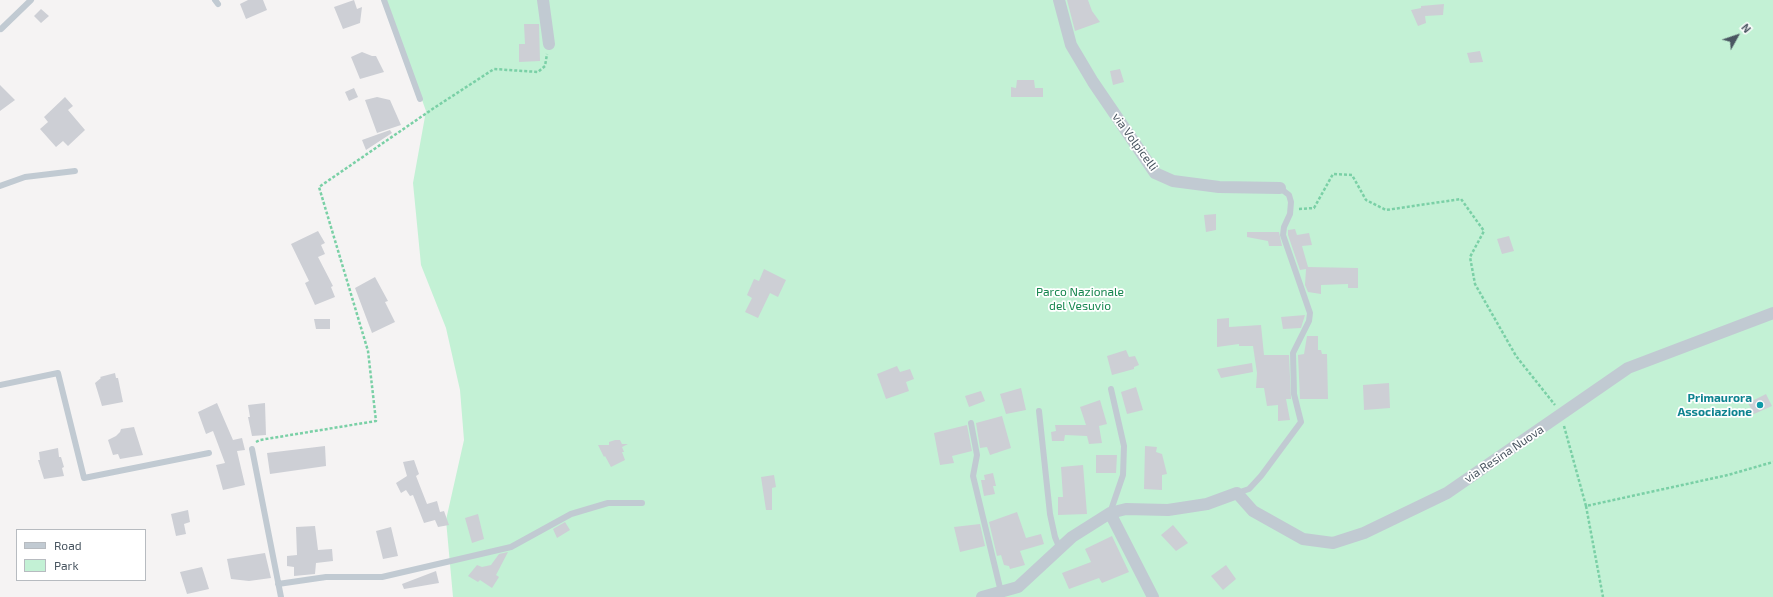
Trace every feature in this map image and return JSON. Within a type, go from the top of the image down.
[{"type":"street","points":[[543,0],[549,44]]},
{"type":"street","name":"via Volpicelli","points":[[1059,0],[1071,45],[1155,173],[1173,181],[1219,187],[1280,188]]},
{"type":"street","name":"via Resina Nuova","points":[[1237,493],[1253,511],[1303,539],[1333,543],[1364,533],[1447,493],[1628,368],[1773,313]]},
{"type":"street","points":[[982,597],[1018,587],[1060,550],[1072,537],[1110,513],[1126,508],[1168,510],[1207,504],[1237,493]]},
{"type":"street","points":[[1110,513],[1153,597]]},
{"type":"lane","points":[[1,30],[31,0]]},
{"type":"lane","points":[[384,0],[420,99]]},
{"type":"lane","points":[[0,186],[25,177],[75,171]]},
{"type":"lane","points":[[1237,493],[1249,489],[1261,476],[1300,422],[1294,394],[1293,353],[1309,321],[1310,313],[1283,235],[1291,202],[1289,195],[1280,188]]},
{"type":"lane","points":[[0,385],[58,374],[84,478],[208,453]]},
{"type":"lane","points":[[1110,513],[1123,474],[1124,446],[1111,389]]},
{"type":"lane","points":[[1039,411],[1050,514],[1055,537],[1060,550]]},
{"type":"lane","points":[[971,423],[977,455],[973,476],[1001,592]]},
{"type":"lane","points":[[252,449],[280,597]]},
{"type":"lane","points":[[278,584],[326,577],[382,577],[511,547],[571,514],[608,503],[642,502]]},
{"type":"path","points":[[252,449],[254,444],[260,440],[376,421],[368,351],[319,187],[434,108],[494,70],[538,72],[545,66],[549,44]]},
{"type":"path","points":[[1290,209],[1314,208],[1333,174],[1352,175],[1366,200],[1386,210],[1462,199],[1484,231],[1470,257],[1475,284],[1516,356],[1562,414],[1586,506],[1603,597]]},
{"type":"path","points":[[1586,506],[1728,475],[1773,462]]},
{"type":"green space","name":"Parco Nazionale del Vesuvio","points":[[386,0],[1773,0],[1773,597],[453,597],[446,520],[464,440],[460,390],[446,328],[421,265],[413,183],[426,111]]},
{"type":"building","points":[[248,0],[263,0],[267,10],[246,19],[240,4]]},
{"type":"building","points":[[354,0],[357,9],[362,7],[360,23],[343,29],[334,7]]},
{"type":"building","points":[[1067,0],[1088,0],[1092,11],[1100,22],[1075,31]]},
{"type":"building","points":[[1444,4],[1443,15],[1425,16],[1426,23],[1418,26],[1411,10],[1421,8],[1421,6]]},
{"type":"building","points":[[41,9],[49,16],[41,23],[34,16]]},
{"type":"building","points":[[524,24],[539,24],[540,61],[519,62],[519,44],[525,44]]},
{"type":"building","points":[[1480,51],[1483,62],[1470,63],[1467,53]]},
{"type":"building","points":[[362,52],[376,56],[384,72],[360,79],[351,57]]},
{"type":"building","points":[[1120,69],[1124,82],[1113,85],[1110,71]]},
{"type":"building","points":[[1017,80],[1034,80],[1035,88],[1043,88],[1043,97],[1011,97],[1011,87],[1016,88]]},
{"type":"building","points":[[0,85],[15,100],[0,111]]},
{"type":"building","points":[[354,88],[358,97],[349,101],[345,92]]},
{"type":"building","points":[[65,97],[73,106],[68,110],[85,130],[68,146],[63,141],[56,147],[40,129],[48,122],[44,117]]},
{"type":"building","points":[[377,97],[390,100],[401,125],[377,133],[365,100]]},
{"type":"building","points":[[390,130],[392,133],[366,150],[362,140]]},
{"type":"building","points":[[1216,214],[1216,230],[1206,232],[1204,215]]},
{"type":"building","points":[[1295,229],[1297,235],[1309,233],[1312,245],[1302,246],[1308,267],[1358,268],[1358,288],[1348,288],[1348,284],[1321,285],[1321,294],[1308,292],[1305,285],[1306,269],[1300,270],[1288,235],[1288,230]]},
{"type":"building","points":[[318,231],[325,243],[321,245],[325,254],[318,257],[333,286],[331,287],[335,297],[315,305],[305,283],[309,281],[291,244]]},
{"type":"building","points":[[1247,232],[1279,232],[1282,246],[1269,246],[1268,241],[1247,237]]},
{"type":"building","points":[[1509,236],[1514,251],[1502,254],[1497,239]]},
{"type":"building","points":[[764,269],[786,280],[778,297],[770,293],[758,318],[745,312],[752,298],[747,295],[754,279],[759,281]]},
{"type":"building","points":[[375,277],[388,301],[385,302],[395,322],[372,333],[355,288]]},
{"type":"building","points":[[1305,315],[1301,328],[1283,329],[1281,317]]},
{"type":"building","points":[[1229,318],[1229,327],[1261,325],[1264,355],[1289,355],[1291,399],[1286,399],[1290,420],[1278,421],[1278,405],[1267,406],[1264,388],[1256,388],[1257,373],[1253,346],[1239,346],[1239,344],[1217,347],[1217,319]]},
{"type":"building","points":[[314,319],[330,319],[330,329],[316,329]]},
{"type":"building","points":[[1307,336],[1318,336],[1318,350],[1321,350],[1322,354],[1327,354],[1328,399],[1300,399],[1298,355],[1304,354]]},
{"type":"building","points":[[1126,350],[1129,357],[1135,356],[1139,365],[1134,367],[1134,369],[1112,375],[1107,356]]},
{"type":"building","points":[[1252,363],[1253,372],[1221,378],[1217,369]]},
{"type":"building","points":[[897,366],[900,372],[910,369],[914,379],[906,382],[909,391],[886,399],[877,374]]},
{"type":"building","points":[[115,373],[116,378],[118,378],[123,402],[102,406],[95,383],[101,378],[100,377]]},
{"type":"building","points":[[1389,383],[1390,408],[1364,410],[1363,385]]},
{"type":"building","points":[[1136,387],[1143,410],[1127,414],[1121,392]]},
{"type":"building","points":[[1021,388],[1026,410],[1006,414],[1000,394]]},
{"type":"building","points":[[981,391],[985,401],[969,407],[965,396]]},
{"type":"building","name":"Primaurora Associazione","points":[[1766,394],[1772,406],[1754,414],[1748,403]]},
{"type":"building","points":[[1100,400],[1107,424],[1099,426],[1102,443],[1089,444],[1087,436],[1065,435],[1064,441],[1052,441],[1051,432],[1056,431],[1055,425],[1086,425],[1080,407]]},
{"type":"building","points":[[217,403],[233,440],[242,438],[245,450],[237,451],[245,485],[223,490],[216,465],[225,463],[213,431],[206,434],[198,412]]},
{"type":"building","points":[[265,403],[266,435],[252,436],[248,417],[250,417],[248,405]]},
{"type":"building","points":[[1002,416],[1011,448],[990,455],[987,447],[980,448],[976,423]]},
{"type":"building","points":[[967,425],[972,451],[952,456],[954,463],[940,465],[934,433]]},
{"type":"building","points":[[134,427],[143,455],[120,459],[118,454],[113,455],[108,440],[116,436],[121,429]]},
{"type":"building","points":[[620,440],[622,444],[628,444],[622,447],[625,460],[611,467],[598,445],[609,445],[609,442]]},
{"type":"building","points":[[325,446],[326,466],[270,474],[267,453]]},
{"type":"building","points":[[1145,446],[1157,447],[1156,452],[1162,454],[1167,474],[1162,475],[1162,490],[1144,489]]},
{"type":"building","points":[[58,448],[59,457],[61,457],[64,467],[62,468],[64,476],[44,479],[38,460],[40,460],[39,452]]},
{"type":"building","points":[[1096,455],[1117,455],[1116,473],[1096,473]]},
{"type":"building","points":[[414,460],[419,474],[416,476],[427,504],[437,501],[440,512],[444,511],[449,525],[438,527],[435,520],[424,523],[413,495],[410,496],[406,490],[401,493],[396,483],[407,476],[403,462]]},
{"type":"building","points":[[1083,465],[1087,514],[1058,515],[1058,497],[1063,497],[1061,467]]},
{"type":"building","points":[[993,473],[996,486],[993,486],[995,494],[984,496],[981,480],[985,480],[984,475]]},
{"type":"building","points":[[774,475],[776,487],[772,488],[772,510],[766,510],[761,477]]},
{"type":"building","points":[[188,510],[190,522],[184,524],[186,534],[176,536],[171,514]]},
{"type":"building","points":[[1017,512],[1026,538],[1041,534],[1044,544],[1020,551],[1025,565],[1010,569],[1009,566],[1004,565],[1001,555],[997,556],[989,522]]},
{"type":"building","points":[[478,514],[484,539],[472,543],[465,518]]},
{"type":"building","points":[[565,522],[570,530],[557,538],[553,529]]},
{"type":"building","points":[[980,524],[985,546],[960,552],[954,527]]},
{"type":"building","points":[[1173,525],[1188,543],[1176,551],[1161,535]]},
{"type":"building","points":[[315,526],[318,550],[332,549],[333,561],[316,563],[315,574],[294,576],[294,567],[287,566],[287,556],[297,555],[296,527]]},
{"type":"building","points":[[391,527],[398,556],[383,559],[376,531]]},
{"type":"building","points":[[1112,536],[1129,572],[1102,583],[1099,578],[1069,589],[1062,573],[1091,562],[1085,549]]},
{"type":"building","points":[[508,552],[496,575],[499,577],[492,588],[480,580],[478,582],[468,576],[477,565],[482,567],[491,565],[499,554]]},
{"type":"building","points":[[265,553],[271,578],[249,581],[231,579],[227,559]]},
{"type":"building","points":[[1226,565],[1236,579],[1223,590],[1211,576]]},
{"type":"building","points":[[202,567],[209,589],[187,594],[180,572]]},
{"type":"building","points":[[436,571],[439,583],[404,589],[402,584]]},
{"type":"place","name":"Primaurora Associazione","points":[[1760,405]]}]
